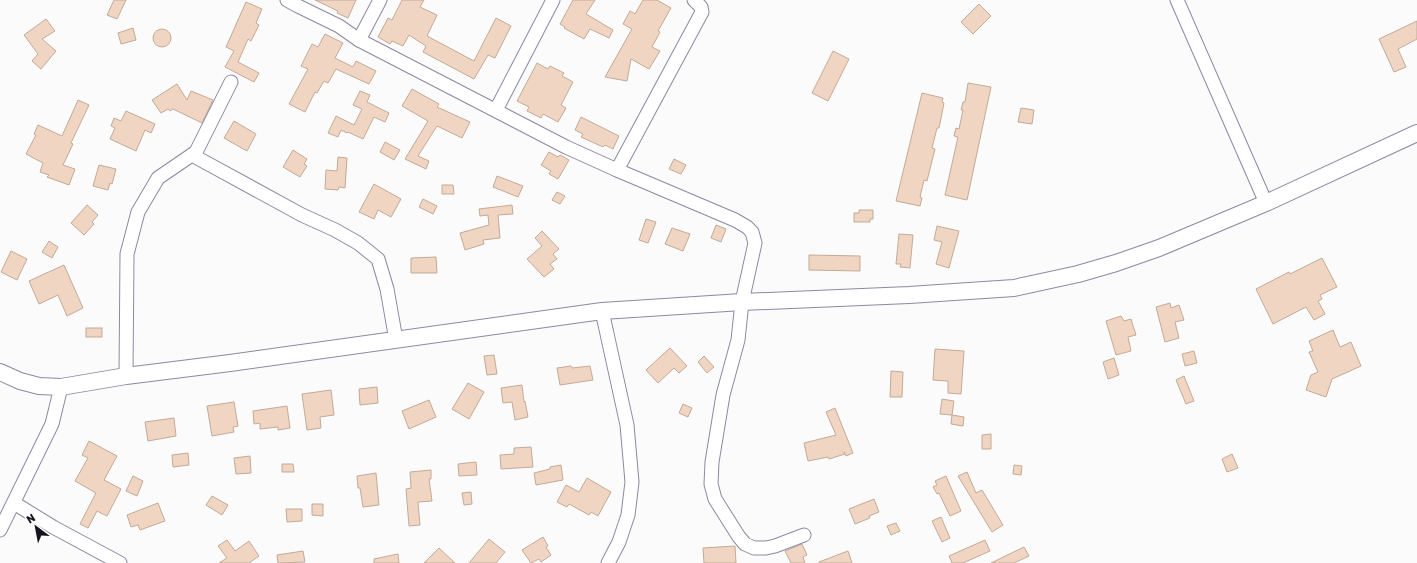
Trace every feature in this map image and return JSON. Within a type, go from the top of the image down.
[{"type":"street","points":[[287,0],[339,26],[359,40],[566,147],[735,220],[752,232],[755,242],[742,302],[738,340],[723,395],[711,477],[712,492],[739,537],[745,544],[754,548],[775,546],[804,535]]},
{"type":"street","points":[[359,40],[380,0]]},
{"type":"street","points":[[496,110],[553,0]]},
{"type":"street","points":[[617,170],[702,12],[701,7],[694,0]]},
{"type":"street","points":[[1177,0],[1266,203]]},
{"type":"street","points":[[126,376],[127,254],[138,212],[158,178],[196,152],[231,82]]},
{"type":"street","points":[[0,372],[20,381],[39,386],[61,387],[126,376],[602,312],[742,302],[909,296],[1014,288],[1078,274],[1159,248],[1266,203],[1417,133]]},
{"type":"street","points":[[192,155],[302,215],[335,230],[358,244],[378,259],[388,289],[396,340]]},
{"type":"street","points":[[602,312],[627,425],[632,482],[628,515],[619,542],[608,563]]},
{"type":"street","points":[[0,530],[52,424],[61,387]]},
{"type":"street","points":[[14,503],[53,527],[120,563]]},
{"type":"building","points":[[114,0],[126,0],[117,19],[107,15]]},
{"type":"building","points":[[315,0],[356,0],[348,18],[337,13],[338,11]]},
{"type":"building","points":[[402,0],[424,0],[420,7],[437,15],[427,36],[474,61],[496,18],[511,26],[495,58],[488,55],[474,79],[423,52],[426,46],[409,35],[403,46],[392,41],[390,44],[378,37],[388,18],[392,20]]},
{"type":"building","points":[[573,0],[595,0],[586,14],[613,30],[609,38],[590,29],[584,39],[564,28],[565,27],[560,24]]},
{"type":"building","points":[[643,0],[657,0],[671,8],[658,31],[660,32],[652,47],[660,51],[649,69],[631,59],[627,81],[605,77],[632,29],[623,24],[630,11],[635,14]]},
{"type":"building","points":[[246,2],[262,9],[256,23],[259,25],[251,41],[248,39],[238,62],[259,73],[254,82],[225,67],[234,51],[226,47]]},
{"type":"building","points":[[979,4],[991,16],[973,34],[961,22]]},
{"type":"building","points":[[46,19],[55,31],[42,39],[56,51],[41,69],[32,61],[38,54],[24,35]]},
{"type":"building","points":[[1417,21],[1417,39],[1398,49],[1406,67],[1394,72],[1379,39]]},
{"type":"building","points":[[133,28],[136,40],[121,44],[118,33]]},
{"type":"building","points":[[162,29],[168,32],[171,38],[168,44],[162,47],[156,44],[153,38],[156,32]]},
{"type":"building","points":[[325,34],[343,43],[335,58],[353,67],[356,61],[376,71],[369,84],[336,69],[328,83],[324,81],[317,93],[315,92],[305,112],[289,104],[308,69],[301,66],[312,44],[318,47]]},
{"type":"building","points":[[833,51],[849,59],[828,101],[812,93]]},
{"type":"building","points":[[537,63],[548,69],[550,66],[564,73],[562,76],[573,82],[561,105],[566,108],[558,122],[543,114],[541,118],[527,111],[529,107],[517,101]]},
{"type":"building","points":[[968,83],[991,87],[967,200],[945,195],[958,137],[954,136],[956,128],[959,129],[963,110],[961,110],[963,102],[965,102]]},
{"type":"building","points":[[177,84],[187,100],[191,91],[213,100],[202,123],[173,109],[170,111],[168,109],[161,113],[152,100]]},
{"type":"building","points":[[412,89],[439,104],[437,107],[470,122],[462,138],[437,126],[418,156],[429,161],[426,169],[405,159],[428,121],[402,106]]},
{"type":"building","points":[[360,91],[370,95],[367,102],[389,113],[385,122],[374,117],[363,139],[341,130],[338,137],[328,133],[336,116],[354,125],[362,109],[353,105]]},
{"type":"building","points":[[922,93],[943,98],[942,102],[944,103],[939,128],[937,128],[932,148],[935,149],[927,181],[924,180],[920,197],[922,198],[920,206],[896,201]]},
{"type":"building","points":[[78,100],[89,105],[71,143],[73,144],[63,165],[75,169],[69,185],[47,177],[49,175],[40,172],[43,163],[26,154],[36,135],[34,134],[38,125],[62,136]]},
{"type":"building","points":[[1021,108],[1034,110],[1032,124],[1018,122]]},
{"type":"building","points":[[126,111],[155,124],[151,133],[145,130],[136,151],[110,139],[115,128],[111,126],[114,118],[121,121]]},
{"type":"building","points":[[581,117],[619,136],[613,149],[605,145],[603,147],[581,137],[583,134],[575,130]]},
{"type":"building","points":[[234,121],[256,134],[247,151],[224,138]]},
{"type":"building","points":[[385,142],[400,150],[394,160],[380,152]]},
{"type":"building","points":[[293,150],[307,159],[304,164],[307,166],[300,177],[283,167]]},
{"type":"building","points":[[549,152],[558,157],[560,155],[569,160],[558,179],[549,174],[551,171],[541,165]]},
{"type":"building","points":[[338,157],[347,158],[345,188],[339,187],[338,190],[325,189],[326,170],[337,171]]},
{"type":"building","points":[[674,159],[686,165],[681,174],[669,169]]},
{"type":"building","points":[[99,165],[116,169],[112,184],[110,183],[108,190],[93,186]]},
{"type":"building","points":[[497,176],[523,186],[518,197],[493,187]]},
{"type":"building","points":[[374,184],[401,199],[391,217],[378,210],[374,219],[359,212]]},
{"type":"building","points":[[442,185],[453,185],[454,194],[442,194]]},
{"type":"building","points":[[557,192],[565,196],[560,204],[552,200]]},
{"type":"building","points":[[423,199],[437,206],[433,214],[419,207]]},
{"type":"building","points":[[87,205],[98,215],[92,222],[94,224],[84,235],[71,223]]},
{"type":"building","points":[[512,205],[513,214],[498,215],[500,238],[483,240],[484,244],[465,250],[460,233],[489,225],[488,215],[480,216],[479,209]]},
{"type":"building","points":[[859,210],[873,210],[873,219],[870,219],[870,222],[854,222],[854,213],[859,213]]},
{"type":"building","points":[[646,219],[656,222],[648,243],[639,240]]},
{"type":"building","points":[[716,225],[726,229],[721,242],[711,238]]},
{"type":"building","points":[[937,226],[959,231],[949,268],[936,264],[942,242],[934,240]]},
{"type":"building","points":[[672,228],[690,234],[683,251],[665,244]]},
{"type":"building","points":[[542,231],[559,249],[553,254],[557,259],[550,264],[554,269],[544,277],[527,259],[542,246],[535,238]]},
{"type":"building","points":[[899,234],[913,235],[910,268],[900,267],[901,264],[896,264]]},
{"type":"building","points":[[49,241],[58,247],[52,258],[42,252]]},
{"type":"building","points":[[11,251],[27,259],[17,280],[1,272]]},
{"type":"building","points":[[809,255],[860,256],[860,271],[809,270]]},
{"type":"building","points":[[436,257],[437,273],[411,273],[411,258]]},
{"type":"building","points":[[1322,258],[1337,287],[1320,295],[1322,299],[1318,301],[1325,314],[1314,320],[1306,307],[1273,324],[1256,289],[1289,272],[1290,274]]},
{"type":"building","points":[[64,265],[83,308],[67,316],[58,295],[39,304],[29,281]]},
{"type":"building","points":[[1170,303],[1171,308],[1179,305],[1184,320],[1175,322],[1179,338],[1165,342],[1156,307]]},
{"type":"building","points":[[1121,316],[1124,321],[1131,319],[1136,335],[1128,337],[1131,351],[1116,355],[1106,321]]},
{"type":"building","points":[[86,328],[102,328],[102,337],[86,337]]},
{"type":"building","points":[[1333,330],[1340,347],[1351,342],[1361,366],[1332,379],[1326,397],[1306,390],[1311,375],[1318,372],[1309,352],[1313,351],[1309,341]]},
{"type":"building","points":[[670,348],[687,366],[679,373],[674,368],[658,383],[646,370]]},
{"type":"building","points":[[935,349],[964,351],[961,394],[948,393],[948,381],[933,380]]},
{"type":"building","points":[[1194,351],[1197,363],[1185,366],[1182,354]]},
{"type":"building","points":[[494,355],[497,374],[487,375],[484,356]]},
{"type":"building","points":[[704,356],[714,367],[707,373],[698,362]]},
{"type":"building","points":[[1114,358],[1119,375],[1108,379],[1103,362]]},
{"type":"building","points":[[571,366],[572,368],[590,366],[593,380],[560,385],[557,368]]},
{"type":"building","points":[[891,371],[903,372],[902,397],[890,397]]},
{"type":"building","points":[[1184,376],[1194,401],[1186,404],[1176,380]]},
{"type":"building","points":[[468,383],[484,392],[469,419],[452,409]]},
{"type":"building","points":[[522,385],[528,417],[515,420],[512,402],[503,403],[501,388]]},
{"type":"building","points":[[377,387],[378,403],[360,405],[359,389]]},
{"type":"building","points":[[331,390],[334,415],[320,417],[321,428],[307,430],[302,394]]},
{"type":"building","points":[[942,399],[954,401],[952,415],[940,414]]},
{"type":"building","points":[[429,400],[436,417],[409,429],[402,411]]},
{"type":"building","points":[[234,402],[238,426],[233,427],[234,432],[212,436],[207,406]]},
{"type":"building","points":[[683,404],[692,408],[688,417],[679,413]]},
{"type":"building","points":[[287,406],[290,428],[278,430],[278,427],[260,429],[260,423],[254,424],[253,411]]},
{"type":"building","points":[[835,408],[853,453],[846,456],[845,454],[829,459],[828,457],[808,461],[804,443],[836,435],[826,412]]},
{"type":"building","points":[[952,415],[964,417],[963,426],[951,424]]},
{"type":"building","points":[[174,418],[176,436],[148,441],[145,422]]},
{"type":"building","points":[[991,434],[991,449],[982,449],[982,435]]},
{"type":"building","points":[[89,441],[117,456],[104,480],[121,489],[107,516],[97,511],[88,528],[80,524],[96,493],[75,481],[88,458],[82,455]]},
{"type":"building","points":[[531,447],[533,467],[501,469],[500,455],[514,454],[514,448]]},
{"type":"building","points":[[188,453],[189,465],[173,467],[172,455]]},
{"type":"building","points":[[1232,454],[1238,468],[1227,472],[1222,459]]},
{"type":"building","points":[[250,456],[251,473],[236,474],[234,458]]},
{"type":"building","points":[[476,462],[477,475],[459,476],[458,464]]},
{"type":"building","points":[[282,464],[293,464],[294,472],[282,472]]},
{"type":"building","points":[[561,465],[563,480],[536,485],[534,473],[550,469],[550,467]]},
{"type":"building","points":[[1014,465],[1022,466],[1021,475],[1013,474]]},
{"type":"building","points":[[431,470],[431,479],[429,479],[432,501],[418,502],[420,525],[409,526],[406,489],[411,488],[410,472]]},
{"type":"building","points":[[967,472],[976,493],[982,490],[1003,525],[992,532],[958,476]]},
{"type":"building","points":[[376,473],[379,505],[363,507],[360,488],[358,488],[357,476]]},
{"type":"building","points":[[133,476],[143,481],[137,496],[126,491]]},
{"type":"building","points":[[946,476],[961,511],[950,516],[939,493],[937,494],[933,487],[937,485],[935,481]]},
{"type":"building","points":[[587,478],[611,492],[598,516],[591,512],[589,515],[569,504],[567,507],[557,502],[566,485],[579,492]]},
{"type":"building","points":[[471,492],[472,504],[464,505],[462,493]]},
{"type":"building","points":[[212,496],[228,505],[222,515],[206,505]]},
{"type":"building","points":[[874,499],[879,512],[869,516],[870,518],[855,524],[849,509]]},
{"type":"building","points":[[158,503],[165,521],[140,530],[138,525],[131,527],[127,515]]},
{"type":"building","points":[[312,504],[323,504],[323,516],[312,515]]},
{"type":"building","points":[[286,509],[302,509],[302,521],[287,522]]},
{"type":"building","points":[[941,517],[950,538],[942,542],[932,521]]},
{"type":"building","points":[[896,523],[900,531],[891,535],[887,526]]},
{"type":"building","points":[[543,537],[548,546],[546,547],[551,555],[541,562],[539,559],[531,563],[522,550]]},
{"type":"building","points":[[489,539],[505,552],[496,563],[469,563]]},
{"type":"building","points":[[227,540],[235,551],[249,541],[259,556],[249,563],[219,563],[227,558],[218,546]]},
{"type":"building","points":[[985,540],[990,551],[963,563],[952,563],[949,556]]},
{"type":"building","points":[[802,544],[807,555],[803,557],[805,563],[791,563],[785,551]]},
{"type":"building","points":[[735,546],[736,563],[704,563],[703,548]]},
{"type":"building","points":[[1024,547],[1029,556],[1014,563],[991,563]]},
{"type":"building","points":[[439,548],[455,563],[424,563]]},
{"type":"building","points":[[303,551],[305,562],[278,563],[277,555]]},
{"type":"building","points":[[848,551],[852,563],[819,563],[819,562]]},
{"type":"building","points":[[398,554],[399,563],[374,563],[374,559]]}]
